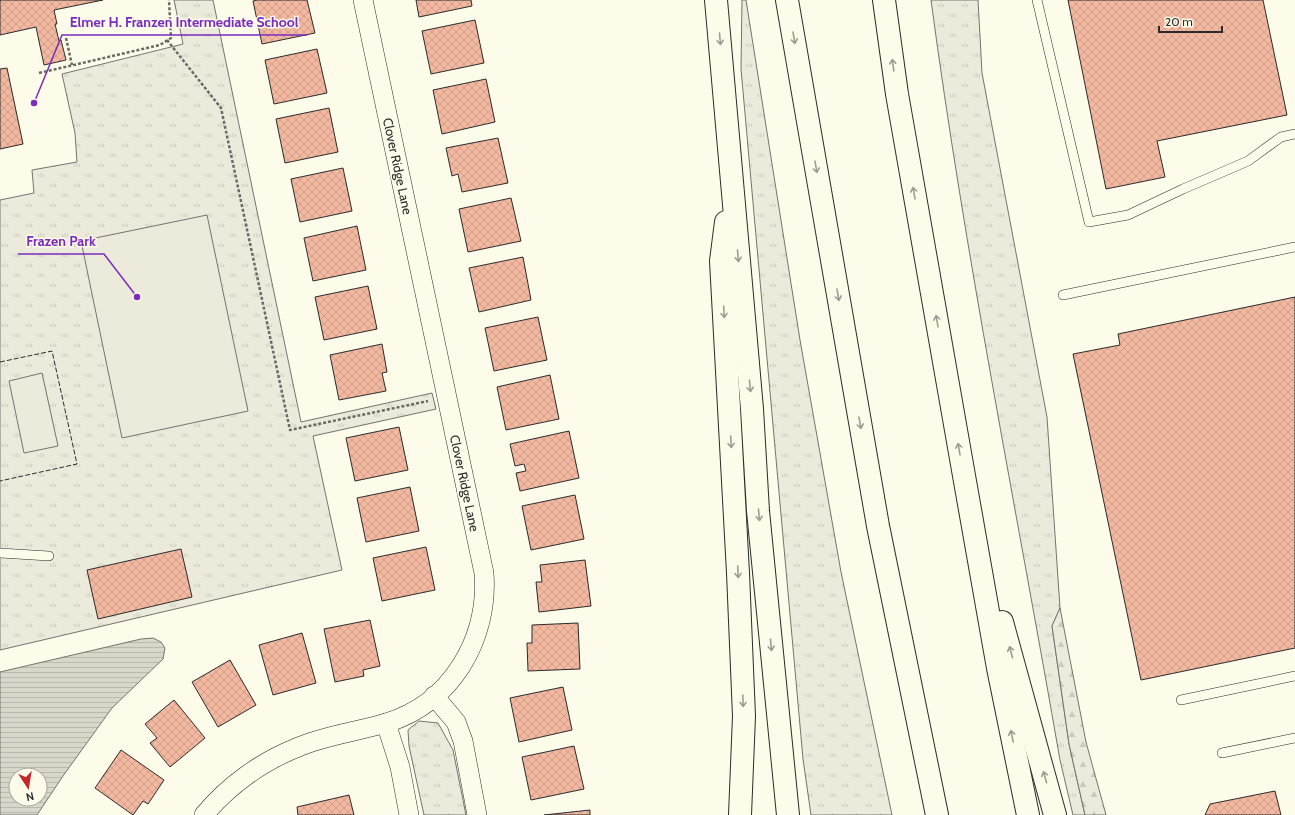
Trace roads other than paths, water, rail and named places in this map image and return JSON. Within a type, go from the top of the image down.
[{"type":"highway","points":[[716,0],[752,409],[758,511],[788,815]]},
{"type":"highway","points":[[787,0],[878,526],[937,815]]},
{"type":"highway","points":[[884,0],[898,102],[966,487],[998,668],[1028,815]]},
{"type":"highway","points":[[731,176],[721,261],[738,573],[744,716],[740,815]]},
{"type":"highway","points":[[966,487],[1055,815]]},
{"type":"street","name":"Clover Ridge Lane","points":[[204,815],[221,796],[234,785],[281,754],[316,740],[386,723],[412,712],[434,696],[450,681],[472,646],[481,619],[484,596],[484,573],[363,0]]},
{"type":"street","points":[[434,696],[456,722],[463,741],[477,815]]},
{"type":"street","points":[[386,723],[400,767],[409,815]]},
{"type":"lane","points":[[1037,0],[1089,222],[1128,215],[1182,189],[1248,161],[1281,137],[1295,134]]},
{"type":"lane","points":[[1063,295],[1295,247]]},
{"type":"lane","points":[[0,552],[49,556]]},
{"type":"lane","points":[[1180,700],[1295,676]]},
{"type":"lane","points":[[1222,753],[1295,738]]},
{"type":"place","name":"Elmer H. Franzen Intermediate School","points":[[34,103]]},
{"type":"place","name":"Frazen Park","points":[[137,297]]}]
